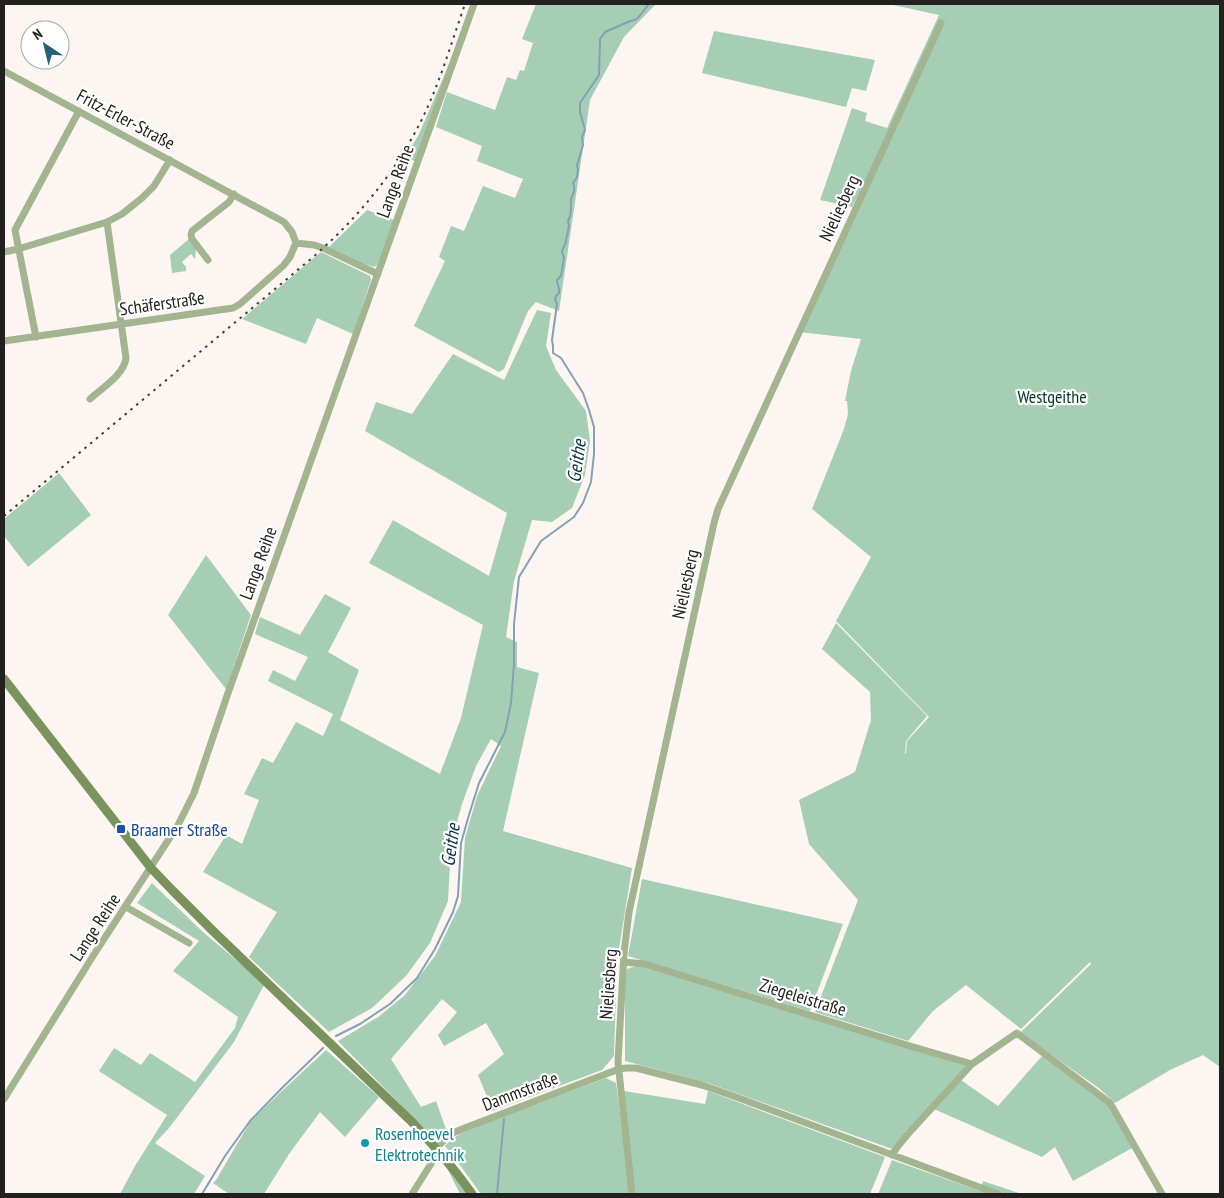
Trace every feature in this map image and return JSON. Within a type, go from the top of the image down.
[{"type":"street","name":"Lange Reihe","points":[[4,1099],[178,825],[194,793],[474,4]]},
{"type":"street","name":"Nieliesberg","points":[[632,1194],[619,1069],[622,980],[629,912],[714,523],[718,509],[941,23]]},
{"type":"street","name":"Fritz-Erler-Straße","points":[[4,71],[284,222],[292,232],[296,243]]},
{"type":"street","points":[[36,337],[15,230],[79,111]]},
{"type":"street","points":[[4,252],[18,250],[107,222],[122,214],[154,186],[170,160]]},
{"type":"street","points":[[208,260],[192,239],[192,231],[229,202],[234,194]]},
{"type":"street","points":[[90,399],[120,373],[126,358],[107,222]]},
{"type":"street","points":[[296,243],[323,248],[378,274]]},
{"type":"street","name":"Schäferstraße","points":[[4,341],[233,308],[283,266],[290,258],[296,243]]},
{"type":"street","points":[[4,679],[151,868],[381,1092],[438,1150],[472,1194]]},
{"type":"street","points":[[126,907],[189,943]]},
{"type":"street","name":"Ziegeleistraße","points":[[624,962],[645,964],[972,1064]]},
{"type":"street","points":[[892,1155],[903,1140],[972,1064],[1018,1033],[1110,1103],[1162,1194]]},
{"type":"street","points":[[619,1069],[636,1068],[702,1085],[892,1155],[984,1192],[998,1194]]},
{"type":"street","name":"Dammstraße","points":[[412,1194],[438,1150],[451,1134],[619,1069]]},
{"type":"green space","points":[[536,4],[656,4],[624,37],[590,100],[559,311],[536,302],[528,311],[504,369],[499,372],[414,326],[445,261],[439,257],[451,226],[464,231],[483,186],[515,198],[523,179],[477,161],[482,146],[436,127],[447,92],[495,110],[507,77],[516,80],[520,70],[524,71],[533,43],[522,39]]},
{"type":"green space","name":"Westgeithe","points":[[889,4],[1220,4],[1220,1067],[1203,1055],[1170,1070],[1115,1103],[1100,1089],[1021,1032],[1091,964],[1090,962],[1021,1029],[966,985],[933,1011],[908,1041],[815,1012],[858,900],[809,844],[799,800],[855,772],[871,720],[870,692],[822,649],[836,623],[927,716],[906,741],[905,754],[907,741],[929,717],[836,621],[871,557],[812,509],[844,429],[848,414],[847,401],[845,401],[851,371],[861,339],[799,332],[859,194],[852,207],[820,200],[852,108],[867,113],[865,121],[887,128],[939,15]]},
{"type":"green space","points":[[714,31],[875,60],[866,91],[852,88],[846,107],[702,73]]},
{"type":"green space","points":[[450,62],[415,161],[405,158],[419,134]]},
{"type":"green space","points":[[367,210],[394,220],[377,265],[374,267],[329,247]]},
{"type":"green space","points":[[189,239],[196,248],[195,259],[191,254],[182,262],[186,267],[186,271],[172,273],[170,255]]},
{"type":"green space","points":[[321,252],[370,276],[371,280],[353,334],[317,318],[306,344],[242,319]]},
{"type":"green space","points":[[537,310],[551,313],[546,346],[556,370],[586,411],[590,441],[585,475],[572,508],[552,522],[532,520],[514,581],[506,637],[517,642],[517,667],[539,673],[503,831],[632,868],[617,961],[614,1056],[602,1070],[493,1111],[478,1075],[504,1054],[486,1023],[444,1046],[438,1035],[457,1012],[442,999],[391,1059],[421,1107],[436,1101],[447,1132],[435,1140],[338,1041],[378,1017],[404,996],[435,956],[461,902],[465,838],[477,796],[501,746],[491,739],[476,766],[462,804],[451,844],[448,901],[430,943],[406,976],[372,1008],[329,1032],[249,957],[277,912],[203,872],[226,835],[242,844],[259,800],[244,794],[262,758],[273,763],[296,722],[323,736],[333,714],[268,681],[273,670],[295,681],[308,657],[255,634],[260,617],[300,635],[325,594],[351,608],[328,652],[359,670],[340,720],[440,774],[461,718],[483,625],[369,563],[393,520],[489,576],[507,513],[365,431],[376,402],[412,414],[453,354],[504,380]]},
{"type":"green space","points":[[59,473],[91,515],[28,567],[4,536],[4,519]]},
{"type":"green space","points":[[206,555],[251,615],[226,689],[168,615]]},
{"type":"green space","points":[[642,879],[843,924],[810,1011],[628,956]]},
{"type":"green space","points":[[152,883],[204,933],[264,985],[234,1042],[169,1128],[155,1143],[205,1176],[194,1194],[120,1194],[167,1115],[99,1071],[114,1048],[141,1065],[150,1053],[195,1082],[235,1028],[238,1017],[173,971],[199,941],[137,903]]},
{"type":"green space","points":[[639,965],[967,1065],[892,1149],[708,1083],[625,1061],[625,978],[627,969]]},
{"type":"green space","points":[[326,1050],[379,1097],[345,1137],[320,1112],[289,1154],[264,1194],[229,1194],[213,1183],[250,1122]]},
{"type":"green space","points":[[1042,1056],[1110,1106],[1134,1147],[1073,1181],[1055,1147],[1042,1157],[934,1109],[961,1080],[998,1106]]},
{"type":"green space","points":[[606,1078],[616,1083],[622,1128],[624,1091],[705,1104],[708,1091],[885,1157],[870,1194],[481,1194],[445,1146],[461,1134],[480,1124]]},
{"type":"green space","points":[[892,1160],[980,1191],[983,1181],[1022,1194],[878,1194]]},
{"type":"green space","points":[[446,1166],[468,1194],[460,1194]]},
{"type":"waterway","name":"Geithe","points":[[336,1036],[360,1024],[390,1004],[417,978],[435,949],[453,912],[458,896],[461,843],[479,783],[505,732],[511,703],[514,664],[514,624],[519,577],[541,541],[574,517],[583,503],[591,482],[594,427],[589,410],[583,393],[561,358],[553,353],[552,340],[557,304],[555,300],[559,293],[557,280],[561,276],[564,258],[562,252],[569,226],[568,221],[574,190],[573,183],[577,177],[577,165],[585,130],[580,112],[580,103],[599,75],[600,39],[605,32],[637,19],[649,4]]},
{"type":"waterway","name":"Geithe","points":[[202,1194],[225,1156],[250,1121],[323,1048]]},
{"type":"waterway","points":[[497,1194],[504,1119]]},
{"type":"railway","points":[[4,516],[312,258],[361,210],[402,155],[424,115],[441,74],[465,4]]},
{"type":"place","name":"Braamer Straße","points":[[121,829]]},
{"type":"place","name":"Rosenhoevel Elektrotechnik","points":[[365,1143]]}]
